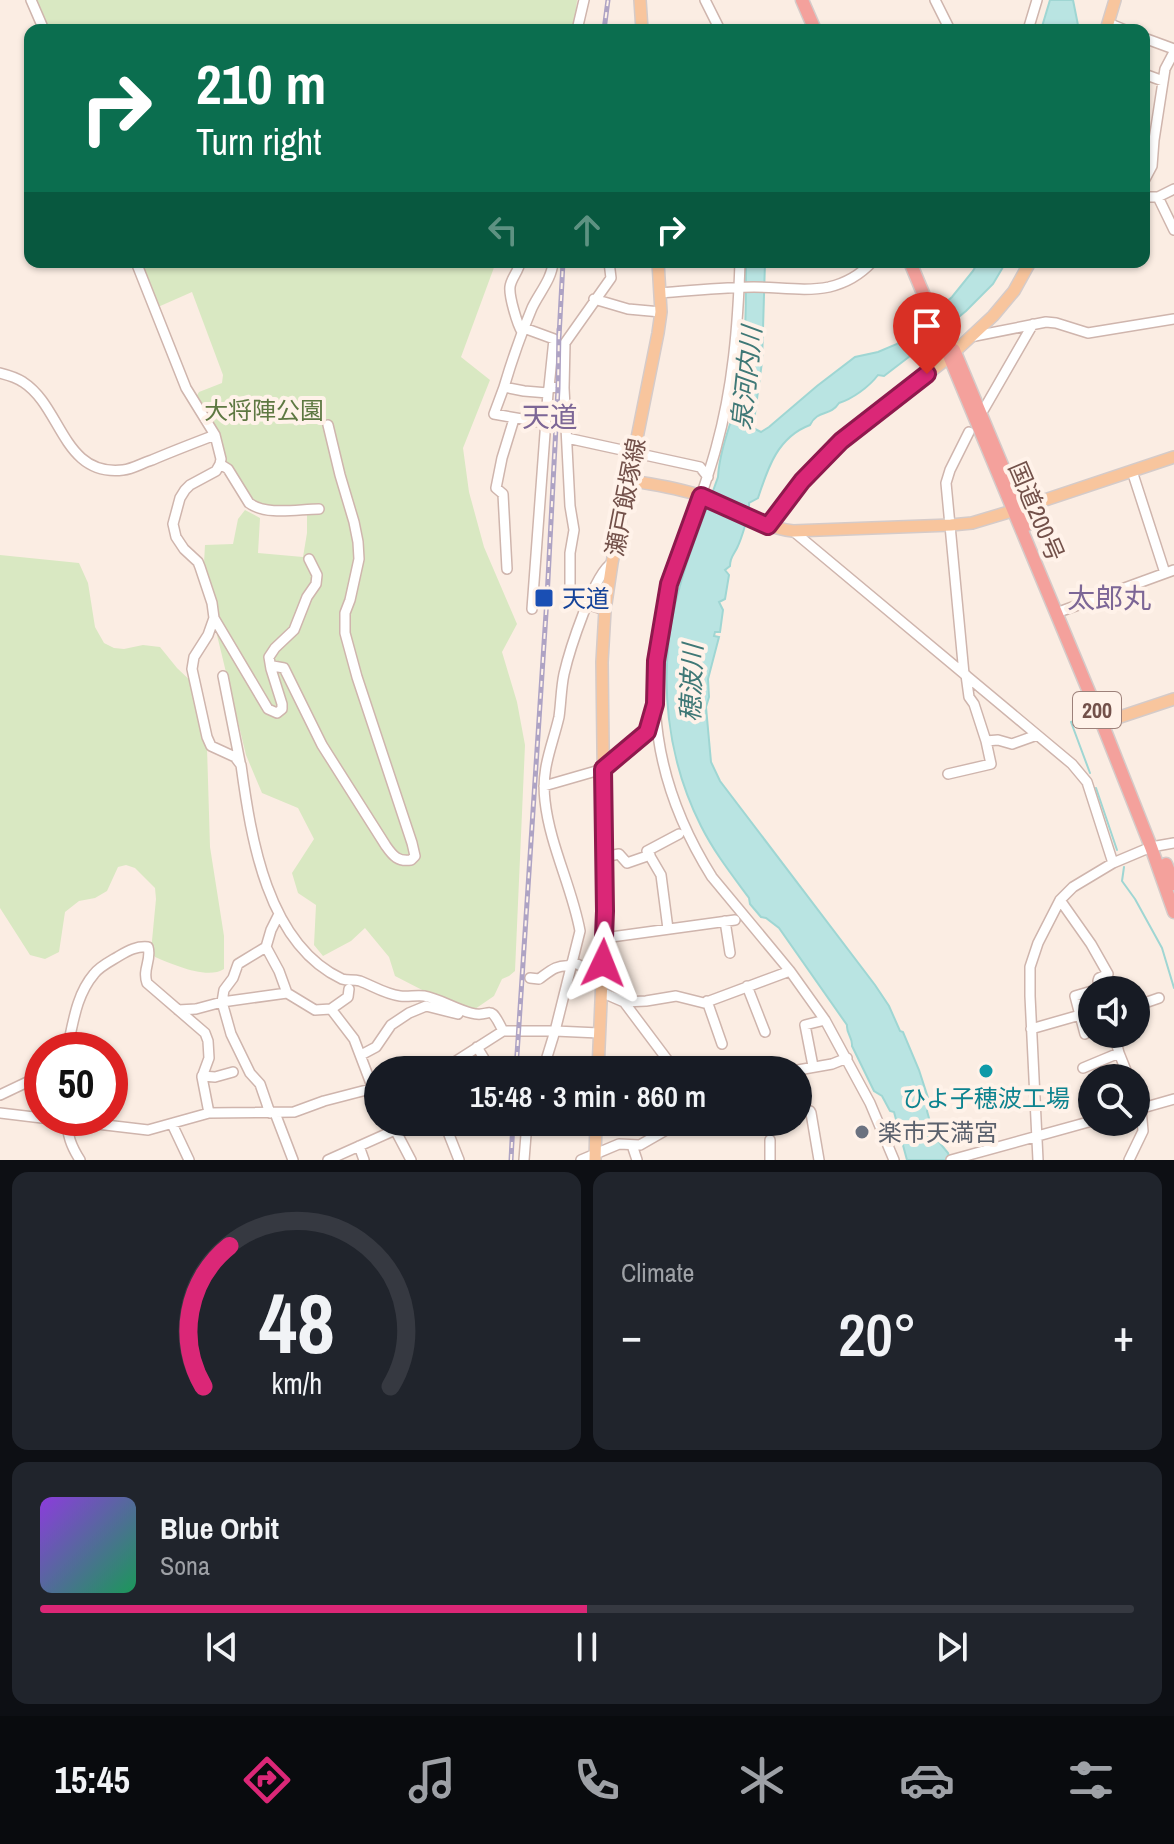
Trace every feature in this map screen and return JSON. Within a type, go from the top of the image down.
[{"type":"highway","points":[[802,0],[812,24]]},
{"type":"highway","points":[[810,0],[820,24]]},
{"type":"highway","name":"国道200号","points":[[919,270],[1155,846],[1174,884]]},
{"type":"highway","name":"国道200号","points":[[1155,846],[1174,912]]},
{"type":"main road","points":[[640,0],[642,24]]},
{"type":"main road","points":[[1108,24],[1115,0]]},
{"type":"main road","name":"瀬戸飯塚線","points":[[598,1056],[604,938],[602,662],[605,610],[661,312],[658,268]]},
{"type":"main road","points":[[766,525],[802,481],[841,441],[993,316],[1014,291],[1027,268]]},
{"type":"main road","points":[[629,480],[703,496],[766,525],[793,531],[951,525],[972,523],[1016,510],[1174,457]]},
{"type":"main road","points":[[1105,721],[1174,699]]},
{"type":"main road","points":[[595,1157],[596,1136]]},
{"type":"street","points":[[31,0],[41,24]]},
{"type":"street","points":[[578,24],[584,0]]},
{"type":"street","points":[[705,0],[717,24]]},
{"type":"street","points":[[935,0],[947,24]]},
{"type":"street","points":[[1030,24],[1037,0]]},
{"type":"street","points":[[1150,40],[1174,50],[1165,69],[1150,170]]},
{"type":"street","points":[[1150,76],[1163,81]]},
{"type":"street","points":[[1150,197],[1158,197],[1174,189]]},
{"type":"street","points":[[1158,197],[1174,230]]},
{"type":"street","points":[[138,268],[186,388],[215,435],[221,459],[216,471],[190,485],[180,498],[173,524],[176,537],[198,562],[214,618],[268,709],[277,713],[282,709],[282,704],[269,657],[294,630],[307,597],[316,584],[317,575],[309,559]]},
{"type":"street","points":[[519,268],[510,288],[516,323],[523,330],[554,339],[532,609]]},
{"type":"street","points":[[545,423],[494,414],[516,346],[553,268]]},
{"type":"street","points":[[587,604],[584,596],[570,591],[570,553],[574,530],[564,388],[565,343],[611,278],[610,268]]},
{"type":"street","points":[[740,268],[736,351],[729,397],[703,496],[669,584],[656,661],[655,704],[662,764],[671,796],[700,859],[790,971],[825,1020],[870,1103],[894,1160]]},
{"type":"street","points":[[660,293],[739,287],[819,289],[849,280],[866,268]]},
{"type":"street","points":[[594,299],[628,309],[661,312]]},
{"type":"street","points":[[970,337],[1033,324],[1056,323],[1088,333],[1174,319]]},
{"type":"street","points":[[984,409],[1033,324]]},
{"type":"street","points":[[0,373],[25,383],[45,405],[73,451],[99,468],[126,470],[215,435]]},
{"type":"street","points":[[504,387],[524,391],[564,388]]},
{"type":"street","points":[[507,569],[503,494],[496,488],[514,419]]},
{"type":"street","points":[[271,669],[273,666],[284,668],[322,745],[392,855],[398,860],[411,860],[415,856],[412,843],[345,633],[345,613],[359,559],[358,542],[328,425]]},
{"type":"street","points":[[948,774],[991,764],[965,675],[948,517],[946,483],[969,432]]},
{"type":"street","points":[[567,438],[700,467],[708,477]]},
{"type":"street","points":[[220,464],[228,469],[254,507],[319,509]]},
{"type":"street","points":[[1059,612],[1170,572],[1132,471]]},
{"type":"street","points":[[793,531],[1072,764],[1087,782],[1113,863]]},
{"type":"street","points":[[547,1056],[580,931],[551,835],[544,786],[545,763],[558,722],[564,674],[587,604],[604,569],[612,563]]},
{"type":"street","points":[[587,604],[605,610]]},
{"type":"street","points":[[214,618],[208,635],[194,657],[192,669],[211,746],[235,757],[241,765]]},
{"type":"street","points":[[223,676],[261,870],[279,914],[298,943],[316,964],[345,981],[354,980],[400,996],[424,996],[474,1014]]},
{"type":"street","points":[[544,786],[603,769],[647,732],[655,704]]},
{"type":"street","points":[[986,741],[1012,744],[1037,735]]},
{"type":"street","points":[[668,929],[661,875],[647,851],[679,834]]},
{"type":"street","points":[[1038,1160],[1030,967],[1038,943],[1060,900],[1073,887],[1113,863],[1155,846],[1174,843]]},
{"type":"street","points":[[604,857],[619,854],[627,863],[650,855]]},
{"type":"street","points":[[1060,900],[1091,944],[1108,974],[1104,976]]},
{"type":"street","points":[[279,914],[266,947],[238,964],[224,990],[222,1002],[231,1034],[250,1073],[260,1084],[293,1160]]},
{"type":"street","points":[[604,938],[730,920],[730,953]]},
{"type":"street","points":[[71,1032],[82,993],[94,974],[134,948],[148,947],[150,954],[144,975],[147,983],[205,1033],[208,1041],[209,1058],[202,1076],[209,1113]]},
{"type":"street","points":[[266,947],[287,993],[315,1010],[331,1009],[348,997],[349,989]]},
{"type":"street","points":[[530,978],[539,979],[563,965],[584,966],[602,990],[624,1002],[664,1056]]},
{"type":"street","points":[[624,1002],[676,996],[704,1003],[790,971]]},
{"type":"street","points":[[747,986],[765,1032]]},
{"type":"street","points":[[178,1010],[287,993]]},
{"type":"street","points":[[1150,1001],[1159,998]]},
{"type":"street","points":[[707,1001],[722,1044]]},
{"type":"street","points":[[361,1055],[376,1047],[391,1025],[426,1006],[459,1014],[488,1012],[495,1015],[503,1031]]},
{"type":"street","points":[[331,1009],[354,1039],[364,1062]]},
{"type":"street","points":[[1031,1029],[1078,1016]]},
{"type":"street","points":[[825,1020],[805,1025],[813,1066],[832,1064],[847,1058]]},
{"type":"street","points":[[465,1056],[503,1031],[599,1033]]},
{"type":"street","points":[[477,1047],[482,1056]]},
{"type":"street","points":[[1118,1048],[1123,1064]]},
{"type":"street","points":[[1093,1064],[1119,1053]]},
{"type":"street","points":[[202,1076],[215,1077],[233,1072]]},
{"type":"street","points":[[0,1095],[24,1084]]},
{"type":"street","points":[[128,1127],[148,1130],[209,1113],[294,1112],[364,1091]]},
{"type":"street","points":[[1150,1106],[1174,1099]]},
{"type":"street","points":[[0,1113],[24,1116]]},
{"type":"street","points":[[812,1119],[819,1160]]},
{"type":"street","points":[[172,1124],[189,1160]]},
{"type":"street","points":[[951,1160],[1078,1124]]},
{"type":"street","points":[[68,1136],[80,1160]]},
{"type":"street","points":[[328,1160],[376,1136]]},
{"type":"street","points":[[399,1136],[411,1160]]},
{"type":"street","points":[[450,1136],[459,1160]]},
{"type":"street","points":[[524,1160],[526,1136]]},
{"type":"street","points":[[581,1160],[595,1157],[619,1144],[640,1145],[656,1136]]},
{"type":"street","points":[[1129,1160],[1141,1136]]},
{"type":"street","points":[[770,1140],[770,1160]]},
{"type":"street","points":[[632,1145],[637,1160]]},
{"type":"street","points":[[359,1146],[364,1160]]},
{"type":"street","points":[[997,1147],[1000,1160]]},
{"type":"green space","points":[[35,0],[577,0],[575,24],[45,24]]},
{"type":"green space","name":"大将陣公園","points":[[142,268],[494,268],[461,357],[490,380],[463,448],[469,492],[484,547],[517,624],[502,652],[517,702],[525,745],[515,971],[502,979],[494,996],[475,1009],[428,993],[395,976],[389,957],[365,928],[351,941],[323,956],[314,945],[316,905],[298,893],[292,873],[314,839],[298,808],[262,793],[246,755],[217,635],[219,615],[204,563],[205,545],[233,544],[238,519],[245,510],[260,518],[258,553],[303,557],[307,507],[252,503],[224,460],[215,425],[196,397],[199,392],[222,383],[223,375],[192,292],[158,307]]},
{"type":"green space","points":[[0,555],[79,563],[88,583],[95,627],[104,643],[124,649],[143,645],[160,647],[197,687],[207,747],[210,847],[224,936],[224,969],[199,972],[155,957],[151,951],[155,888],[135,868],[126,865],[118,867],[107,891],[95,898],[79,901],[65,912],[59,952],[45,959],[30,955],[0,908]]},
{"type":"water","points":[[1050,0],[1073,0],[1078,24],[1043,24]]},
{"type":"water","points":[[746,268],[765,268],[762,362],[753,428],[761,432],[855,357],[897,344],[952,297],[975,268],[1002,268],[993,284],[966,311],[927,343],[884,376],[878,375],[860,392],[817,417],[782,445],[758,498],[749,503],[741,539],[730,566],[725,570],[729,575],[725,599],[719,602],[723,610],[720,632],[715,632],[714,636],[719,637],[708,679],[706,707],[711,762],[720,781],[889,1006],[919,1070],[930,1104],[927,1111],[934,1136],[950,1160],[907,1160],[894,1112],[874,1091],[852,1046],[847,1025],[779,928],[761,917],[750,904],[749,898],[706,836],[689,800],[673,746],[667,690],[670,633],[679,589],[718,477],[739,393],[745,336]]},
{"type":"waterway","points":[[1090,716],[1071,722],[1090,773]]},
{"type":"waterway","points":[[1096,788],[1117,850]]},
{"type":"waterway","points":[[1124,867],[1122,881],[1162,948],[1174,988]]},
{"type":"railway","points":[[605,24],[608,0]]},
{"type":"railway","points":[[559,337],[563,268]]},
{"type":"railway","points":[[517,1056],[547,598],[559,329]]},
{"type":"railway","points":[[511,1160],[512,1136]]},
{"type":"place","name":"天道","points":[[544,598]]},
{"type":"place","name":"ひよ子穂波工場","points":[[986,1071]]},
{"type":"place","name":"楽市天満宮","points":[[862,1132]]},
{"type":"district","name":"天道","points":[[550,417]]},
{"type":"district","name":"太郎丸","points":[[1109,598]]},
{"type":"route","points":[[603,963],[603,769],[647,732],[655,704],[659,632],[669,584],[701,496],[768,526],[802,481],[841,441],[927,374]]},
{"type":"water label","name":"泉河内川","points":[[746,378]]},
{"type":"water label","name":"穂波川","points":[[691,683]]}]
